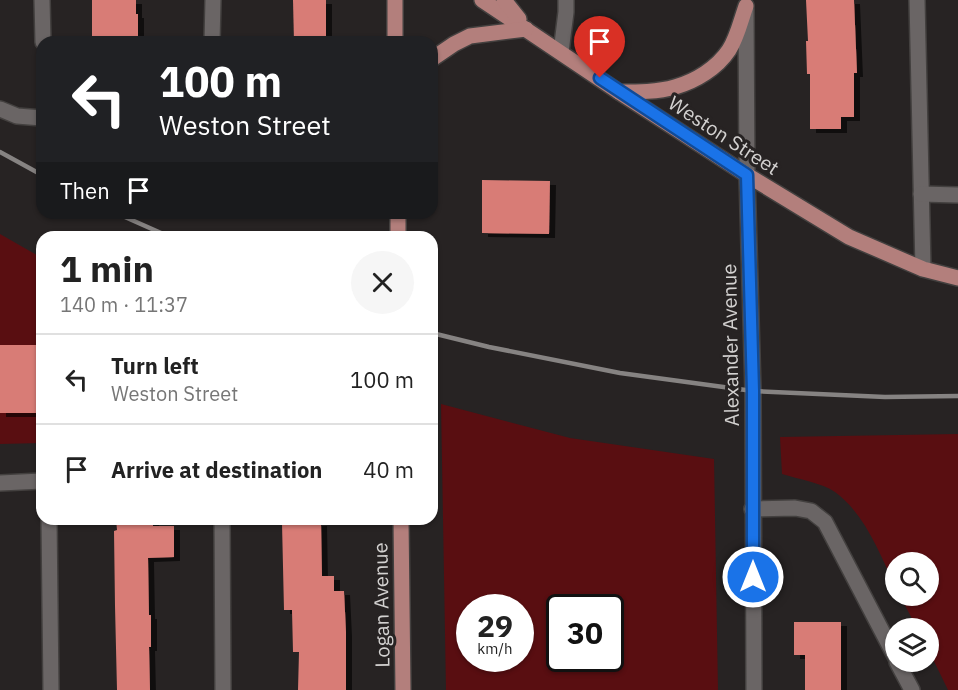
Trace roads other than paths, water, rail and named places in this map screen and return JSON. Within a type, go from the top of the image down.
[{"type":"main road","points":[[394,0],[395,36]]},
{"type":"main road","name":"Weston Street","points":[[482,0],[747,175],[849,237],[923,269],[958,278]]},
{"type":"main road","points":[[504,0],[526,29]]},
{"type":"main road","points":[[619,92],[674,88],[706,73],[721,61],[730,49],[746,3]]},
{"type":"main road","points":[[438,54],[470,36],[526,29]]},
{"type":"main road","name":"Logan Avenue","points":[[401,525],[403,690]]},
{"type":"street","points":[[42,0],[43,36]]},
{"type":"street","points":[[212,36],[213,0]]},
{"type":"street","points":[[561,52],[566,0]]},
{"type":"street","points":[[917,0],[923,269]]},
{"type":"street","name":"Alexander Avenue","points":[[746,3],[747,175],[753,391],[754,690]]},
{"type":"street","points":[[0,109],[17,116],[36,118]]},
{"type":"street","points":[[921,194],[958,195]]},
{"type":"street","points":[[0,483],[36,482]]},
{"type":"street","points":[[752,509],[795,508],[811,511],[825,522],[885,639]]},
{"type":"street","points":[[49,525],[51,690]]},
{"type":"street","points":[[222,525],[223,690]]},
{"type":"street","points":[[902,672],[912,690]]},
{"type":"railway","points":[[0,152],[36,172]]},
{"type":"railway","points":[[130,219],[156,231]]},
{"type":"railway","points":[[438,334],[620,373],[753,391],[885,397],[958,396]]}]
